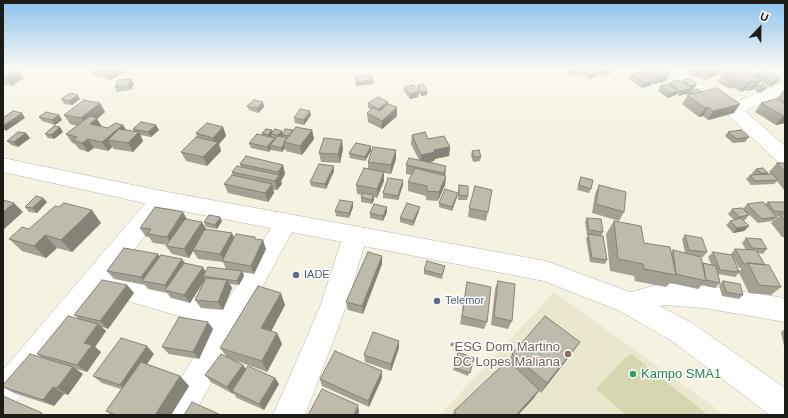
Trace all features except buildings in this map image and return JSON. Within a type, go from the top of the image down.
[{"type":"street","points":[[698,89],[734,110],[785,157]]},
{"type":"street","points":[[734,110],[780,89]]},
{"type":"street","points":[[3,165],[162,199],[546,271],[630,303],[682,332],[785,407]]},
{"type":"street","points":[[3,393],[162,199]]},
{"type":"street","points":[[177,415],[286,222]]},
{"type":"street","points":[[289,415],[333,307],[355,236]]},
{"type":"street","points":[[95,280],[231,319]]},
{"type":"street","points":[[630,303],[664,294],[704,297],[785,310]]},
{"type":"shaded area","name":"*ESG Dom Martino DC Lopes Maliana","points":[[554,292],[725,415],[440,415]]},
{"type":"green space","name":"Kampo SMA1","points":[[631,354],[708,415],[626,415],[596,389],[624,359]]},
{"type":"place","name":"IADE","points":[[296,275]]},
{"type":"place","name":"Telemor","points":[[437,301]]},
{"type":"place","name":"*ESG Dom Martino DC Lopes Maliana","points":[[568,354]]},
{"type":"place","name":"Kampo SMA1","points":[[633,374]]}]
